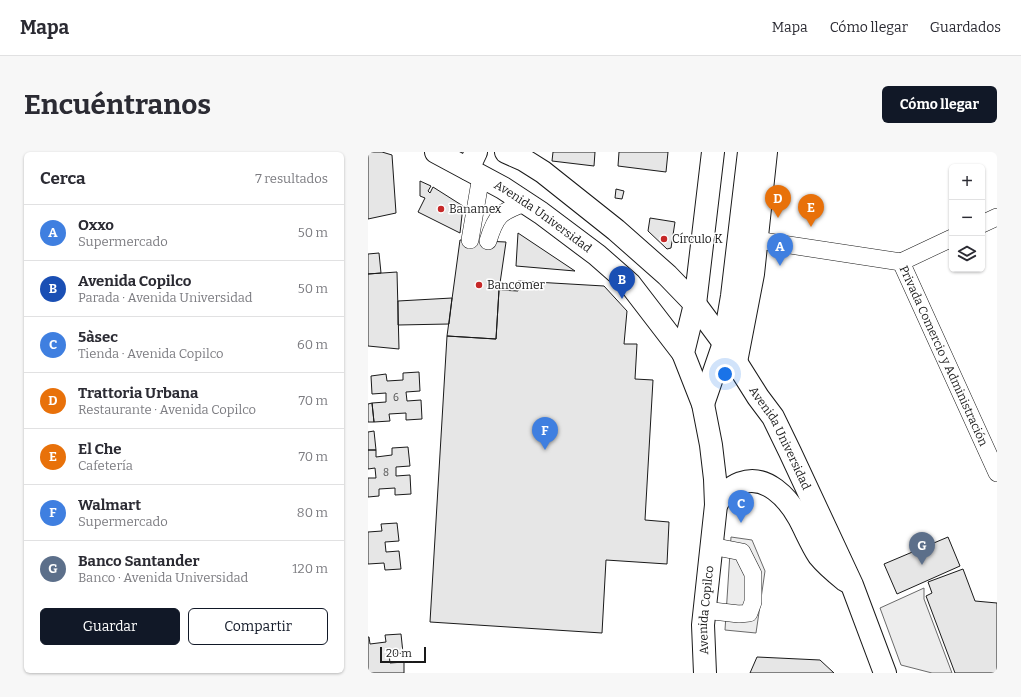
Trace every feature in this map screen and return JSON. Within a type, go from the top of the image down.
[{"type":"main road","name":"Avenida Universidad","points":[[436,152],[475,166],[503,188],[525,202],[597,255],[630,284],[683,353]]},
{"type":"main road","name":"Avenida Universidad","points":[[506,152],[524,160],[543,172],[621,235],[667,275],[695,304],[724,343],[758,397],[773,417],[852,585],[885,673]]},
{"type":"main road","points":[[683,353],[695,304],[713,152]]},
{"type":"main road","points":[[703,404],[724,343],[732,296],[749,152]]},
{"type":"main road","points":[[736,362],[753,274],[766,152]]},
{"type":"main road","name":"Avenida Copilco","points":[[683,353],[703,404],[711,445],[715,479],[716,505],[703,625],[705,673]]},
{"type":"main road","points":[[716,505],[728,490],[745,482],[762,482],[772,487],[792,507],[812,545],[829,568],[852,585]]},
{"type":"street","points":[[470,240],[475,166]]},
{"type":"street","points":[[488,241],[493,225],[499,216],[508,209],[525,202]]},
{"type":"street","points":[[985,223],[997,217]]},
{"type":"street","points":[[901,262],[949,239]]},
{"type":"street","name":"Privada Comercio y Administración","points":[[757,240],[901,262],[997,473]]},
{"type":"street","points":[[704,610],[739,614],[749,613],[753,602],[753,574],[742,552],[711,546]]},
{"type":"shaded area","points":[[731,537],[752,540],[765,571],[756,633],[725,630]]},
{"type":"shaded area","points":[[924,588],[924,599],[952,673],[932,673],[901,665],[880,608]]},
{"type":"building","points":[[368,152],[382,152],[392,155],[396,213],[368,219]]},
{"type":"building","points":[[553,152],[595,152],[594,166],[552,161]]},
{"type":"building","points":[[619,152],[668,152],[666,172],[618,166]]},
{"type":"building","name":"Banamex","points":[[420,181],[431,186],[428,191],[430,193],[433,187],[463,206],[460,233],[418,212],[425,198],[420,196]]},
{"type":"building","points":[[616,189],[624,191],[622,199],[615,198]]},
{"type":"building","name":"Círculo K","points":[[650,218],[675,222],[671,248],[667,249],[648,231]]},
{"type":"building","points":[[518,233],[575,271],[516,266]]},
{"type":"building","points":[[460,240],[506,242],[499,290],[496,339],[447,336]]},
{"type":"building","points":[[379,253],[381,273],[368,274],[368,254]]},
{"type":"building","points":[[397,272],[399,349],[368,346],[368,274]]},
{"type":"building","points":[[518,281],[604,286],[627,311],[624,344],[637,344],[635,379],[653,380],[645,520],[669,522],[667,564],[606,560],[602,633],[430,622],[447,336],[496,339],[499,290],[518,291]]},
{"type":"building","points":[[452,298],[449,324],[398,325],[398,301]]},
{"type":"building","points":[[419,372],[420,391],[406,392],[407,401],[421,400],[422,419],[406,420],[406,413],[389,414],[390,421],[374,422],[372,403],[386,402],[386,393],[372,394],[371,376],[386,374],[387,381],[403,380],[403,373]]},
{"type":"building","points":[[372,403],[374,422],[368,422],[368,404]]},
{"type":"building","points":[[374,431],[376,450],[368,450],[368,432]]},
{"type":"building","points":[[408,447],[410,466],[396,467],[396,476],[410,475],[411,494],[395,495],[395,488],[379,489],[379,496],[368,497],[368,478],[376,478],[375,468],[368,469],[368,450],[376,450],[376,457],[392,455],[392,448]]},
{"type":"building","points":[[397,523],[399,541],[385,542],[386,552],[399,551],[401,569],[385,570],[384,563],[368,564],[368,532],[382,531],[381,524]]},
{"type":"building","points":[[948,537],[960,566],[897,594],[884,564]]},
{"type":"building","points":[[963,569],[975,601],[997,603],[997,673],[955,673],[926,596],[932,593],[928,582]]},
{"type":"building","points":[[401,634],[403,653],[389,654],[390,663],[404,662],[404,673],[368,673],[368,637],[370,644],[386,642],[385,635]]},
{"type":"building","points":[[757,657],[820,660],[834,673],[750,673]]},
{"type":"place","name":"Banamex","points":[[441,209]]},
{"type":"place","name":"Trattoria Urbana","points":[[778,218]]},
{"type":"place","name":"El Che","points":[[811,227]]},
{"type":"place","name":"Círculo K","points":[[664,239]]},
{"type":"place","name":"Oxxo","points":[[780,266]]},
{"type":"place","name":"Bancomer","points":[[479,285]]},
{"type":"place","name":"Avenida Copilco","points":[[622,299]]},
{"type":"place","name":"Walmart","points":[[545,450]]},
{"type":"place","name":"5àsec","points":[[741,523]]},
{"type":"place","name":"Banco Santander","points":[[922,565]]}]
